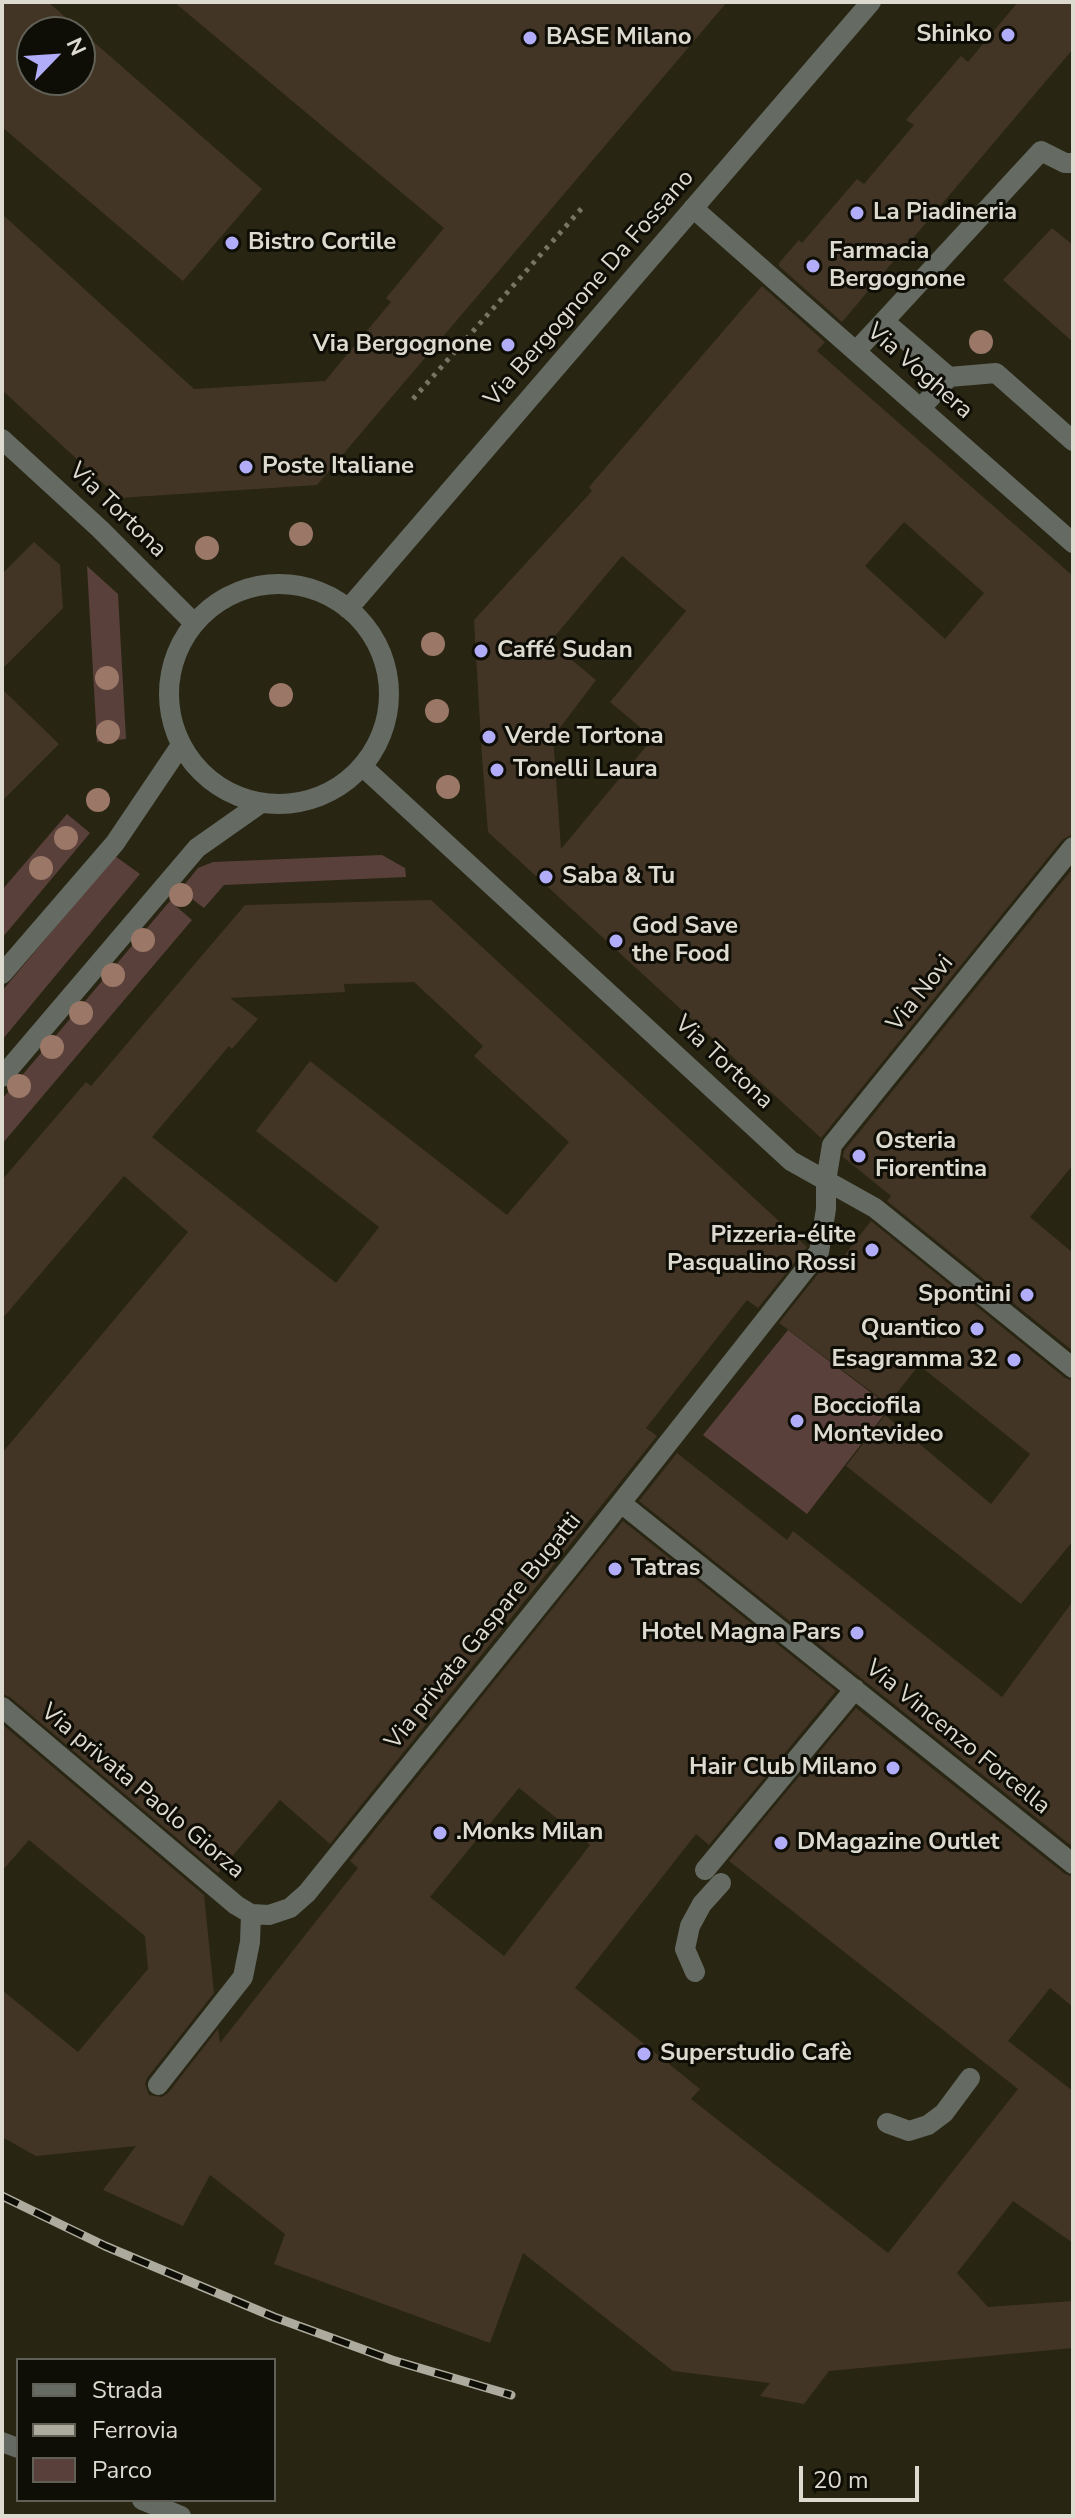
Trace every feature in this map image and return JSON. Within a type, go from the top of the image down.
[{"type":"street","name":"Via Bergognone Da Fossano","points":[[348,609],[871,2]]},
{"type":"street","points":[[856,351],[1041,151],[1065,163],[1073,163]]},
{"type":"street","name":"Via Voghera","points":[[693,208],[1073,543]]},
{"type":"street","points":[[884,321],[949,377]]},
{"type":"street","points":[[921,408],[949,377],[996,373],[1073,441]]},
{"type":"street","name":"Via Tortona","points":[[2,439],[100,529],[194,623]]},
{"type":"street","points":[[276,584],[310,588],[348,609],[366,628],[380,651],[389,691],[383,731],[362,766],[344,783],[311,800],[286,804],[261,803],[237,796],[214,784],[181,745],[170,712],[170,676],[176,654],[194,623],[225,598],[250,588],[276,584]]},
{"type":"street","points":[[2,974],[115,843],[181,745]]},
{"type":"street","name":"Via Tortona","points":[[362,766],[791,1161],[875,1208],[1073,1368]]},
{"type":"street","points":[[2,1077],[197,848],[261,803]]},
{"type":"street","name":"Via Novi","points":[[826,1181],[832,1145],[1073,847]]},
{"type":"street","name":"Via privata Gaspare Bugatti","points":[[251,1914],[269,1915],[290,1908],[307,1893],[819,1252],[826,1209],[826,1181]]},
{"type":"street","name":"Via Vincenzo Forcella","points":[[621,1503],[1073,1864]]},
{"type":"street","points":[[695,1972],[685,1949],[690,1926],[713,1876],[855,1689]]},
{"type":"street","name":"Via privata Paolo Giorza","points":[[2,1707],[236,1905],[251,1914]]},
{"type":"street","points":[[158,2085],[243,1977],[250,1942],[251,1914]]},
{"type":"street","points":[[887,2123],[909,2131],[928,2125],[944,2113],[970,2078]]},
{"type":"street","points":[[147,2502],[181,2516]]},
{"type":"path","points":[[413,399],[582,208]]},
{"type":"green space","points":[[87,566],[118,594],[126,739],[97,742]]},
{"type":"green space","points":[[67,814],[90,833],[2,938],[2,890]]},
{"type":"green space","points":[[382,855],[405,868],[406,877],[224,885],[204,908],[180,890],[198,868],[213,862]]},
{"type":"green space","points":[[115,856],[140,874],[2,1040],[2,991]]},
{"type":"green space","points":[[170,901],[192,920],[2,1144],[2,1099]]},
{"type":"green space","name":"Bocciofila Montevideo","points":[[788,1330],[890,1407],[807,1514],[703,1435]]},
{"type":"building","points":[[2,2],[48,2],[64,16],[16,16],[16,96],[96,96],[96,44],[262,189],[183,281],[2,127]]},
{"type":"building","points":[[174,2],[727,2],[317,485],[119,498],[2,390],[2,214],[194,389],[325,381],[391,302],[386,298],[444,228]]},
{"type":"building","points":[[1018,2],[1073,2],[1073,49],[842,322],[779,263],[799,240],[802,243],[857,179],[864,184],[914,125],[906,120],[961,56],[968,62]]},
{"type":"building","points":[[1052,228],[1073,245],[1073,342],[1003,280]]},
{"type":"building","points":[[762,286],[825,342],[817,351],[1073,576],[1073,834],[1063,839],[821,1138],[488,832],[474,620],[592,491],[589,487]],"holes":[[[904,522],[984,593],[945,639],[865,566]],[[622,556],[686,611],[610,702],[653,738],[561,849],[553,737],[596,680],[550,642]]]},
{"type":"building","points":[[34,542],[60,565],[63,608],[2,669],[2,574]]},
{"type":"building","points":[[2,689],[59,744],[2,801]]},
{"type":"building","points":[[1073,868],[1073,1165],[1030,1217],[1073,1253],[1073,1351],[887,1201],[891,1196],[843,1157],[844,1151]]},
{"type":"building","points":[[431,900],[807,1247],[758,1308],[747,1300],[646,1428],[657,1436],[330,1844],[280,1800],[218,1873],[10,1697],[2,1694],[2,1453],[188,1232],[124,1176],[2,1319],[2,1180],[86,1082],[91,1086],[245,905]],"holes":[[[414,982],[483,1046],[474,1056],[569,1142],[507,1215],[310,1061],[256,1131],[379,1227],[336,1283],[152,1137],[229,1046],[232,1049],[258,1019],[230,998],[345,992],[344,984]]]},
{"type":"building","points":[[871,1221],[1065,1378],[1073,1381],[1073,1541],[1021,1604],[846,1466],[885,1415],[991,1504],[1030,1454],[919,1365],[888,1404],[779,1323],[826,1264],[833,1270]]},
{"type":"building","points":[[677,1453],[787,1540],[793,1531],[1002,1697],[1073,1601],[1073,1847],[639,1501]]},
{"type":"building","points":[[623,1521],[836,1691],[709,1845],[696,1834],[575,1988],[700,2089],[691,2099],[888,2253],[1018,2089],[729,1861],[856,1708],[1065,1874],[1073,1877],[1073,2007],[1050,1988],[1008,2041],[1073,2091],[1073,2243],[1013,2201],[957,2273],[988,2307],[1073,2301],[1073,2348],[829,2371],[804,2404],[760,2396],[770,2383],[673,2371],[523,2253],[490,2343],[274,2264],[285,2234],[210,2175],[183,2226],[103,2190],[136,2146],[36,2156],[2,2137],[2,1990],[78,2052],[148,1969],[145,1936],[29,1840],[2,1871],[2,1724],[204,1895],[214,1993],[147,2078],[145,2084],[149,2095],[162,2097],[168,2093],[218,2029],[220,2043],[358,1868],[350,1861]],"holes":[[[519,1788],[590,1845],[504,1956],[430,1897]]]},
{"type":"railway","points":[[2,2196],[105,2246],[274,2317],[392,2360],[511,2395]]},
{"type":"place","name":"Shinko","points":[[1008,35]]},
{"type":"place","name":"BASE Milano","points":[[530,38]]},
{"type":"place","name":"La Piadineria","points":[[857,213]]},
{"type":"place","name":"Bistro Cortile","points":[[232,243]]},
{"type":"place","name":"Farmacia Bergognone","points":[[813,266]]},
{"type":"place","name":"Via Bergognone","points":[[508,345]]},
{"type":"place","name":"Poste Italiane","points":[[246,467]]},
{"type":"place","name":"Caffé Sudan","points":[[481,651]]},
{"type":"place","name":"Verde Tortona","points":[[489,737]]},
{"type":"place","name":"Tonelli Laura","points":[[497,770]]},
{"type":"place","name":"Saba & Tu","points":[[546,877]]},
{"type":"place","name":"God Save the Food","points":[[616,941]]},
{"type":"place","name":"Osteria Fiorentina","points":[[859,1156]]},
{"type":"place","name":"Pizzeria-élite Pasqualino Rossi","points":[[872,1250]]},
{"type":"place","name":"Spontini","points":[[1027,1295]]},
{"type":"place","name":"Quantico","points":[[977,1329]]},
{"type":"place","name":"Esagramma 32","points":[[1014,1360]]},
{"type":"place","name":"Bocciofila Montevideo","points":[[797,1421]]},
{"type":"place","name":"Tatras","points":[[615,1569]]},
{"type":"place","name":"Hotel Magna Pars","points":[[857,1633]]},
{"type":"place","name":"Hair Club Milano","points":[[893,1768]]},
{"type":"place","name":".Monks Milan","points":[[440,1833]]},
{"type":"place","name":"DMagazine Outlet","points":[[781,1843]]},
{"type":"place","name":"Superstudio Cafè","points":[[644,2054]]}]
